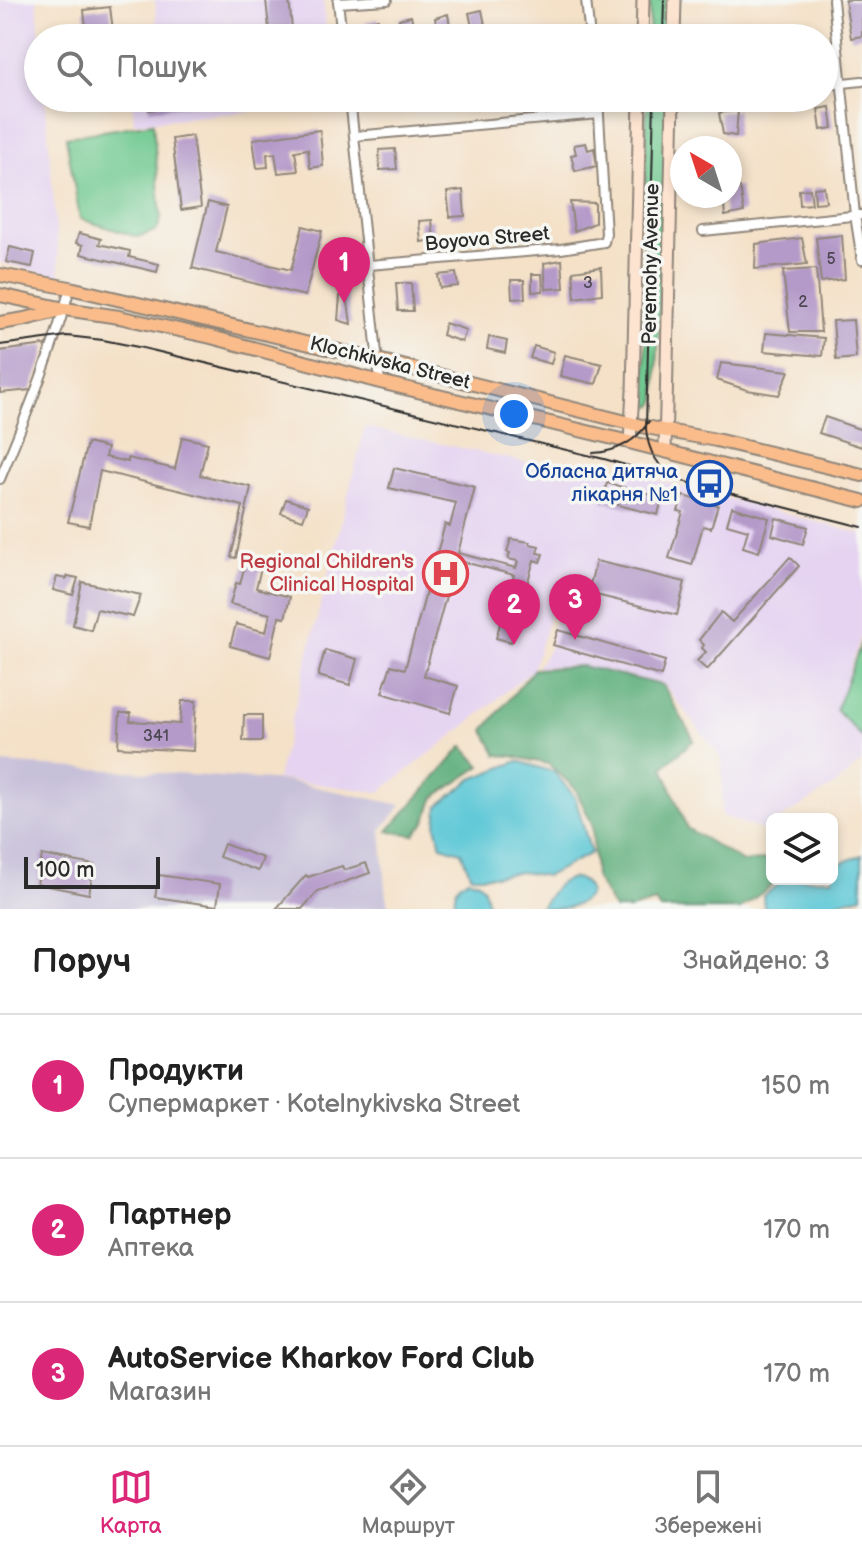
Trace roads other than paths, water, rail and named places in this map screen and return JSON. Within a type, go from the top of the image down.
[{"type":"main road","points":[[642,24],[643,0]]},
{"type":"main road","points":[[674,24],[675,0]]},
{"type":"main road","name":"Peremohy Avenue","points":[[630,442],[640,112]]},
{"type":"main road","name":"Peremohy Avenue","points":[[665,451],[673,112]]},
{"type":"main road","name":"Klochkivska Street","points":[[0,275],[70,288],[378,360],[632,424],[716,440],[862,475]]},
{"type":"main road","name":"Klochkivska Street","points":[[0,295],[211,337],[862,501]]},
{"type":"main road","points":[[0,323],[65,309]]},
{"type":"street","points":[[340,24],[338,2],[387,0]]},
{"type":"street","points":[[586,0],[589,24]]},
{"type":"street","points":[[833,0],[836,24]]},
{"type":"street","points":[[838,46],[862,260]]},
{"type":"street","points":[[838,83],[862,81]]},
{"type":"street","points":[[352,112],[380,382]]},
{"type":"street","points":[[355,136],[599,114]]},
{"type":"street","name":"Boyova Street","points":[[369,265],[601,243],[605,240],[599,114]]},
{"type":"street","points":[[703,231],[859,215]]},
{"type":"street","points":[[0,479],[35,394],[70,288]]},
{"type":"water","points":[[518,761],[554,772],[575,797],[591,853],[547,876],[520,872],[471,876],[461,852],[441,846],[436,825],[438,806],[472,779]]},
{"type":"water","points":[[862,855],[862,896],[811,909],[764,908],[763,896],[778,885],[838,885],[838,862]]},
{"type":"water","points":[[576,878],[588,887],[590,893],[586,898],[569,907],[539,909],[558,885]]},
{"type":"water","points":[[468,879],[482,885],[488,909],[456,909],[456,891]]},
{"type":"tram line","points":[[663,24],[664,0]]},
{"type":"tram line","points":[[654,112],[646,429],[654,457],[675,477]]},
{"type":"tram line","points":[[0,345],[67,336],[143,348],[604,459],[862,527]]},
{"type":"tram line","points":[[593,453],[626,444],[649,421]]},
{"type":"place","name":"Продукти","points":[[344,303]]},
{"type":"place","name":"Обласна дитяча лікарня №1","points":[[709,483]]},
{"type":"place","name":"Regional Children's Clinical Hospital","points":[[445,573]]},
{"type":"place","name":"AutoService Kharkov Ford Club","points":[[575,640]]},
{"type":"place","name":"Партнер","points":[[514,645]]}]
